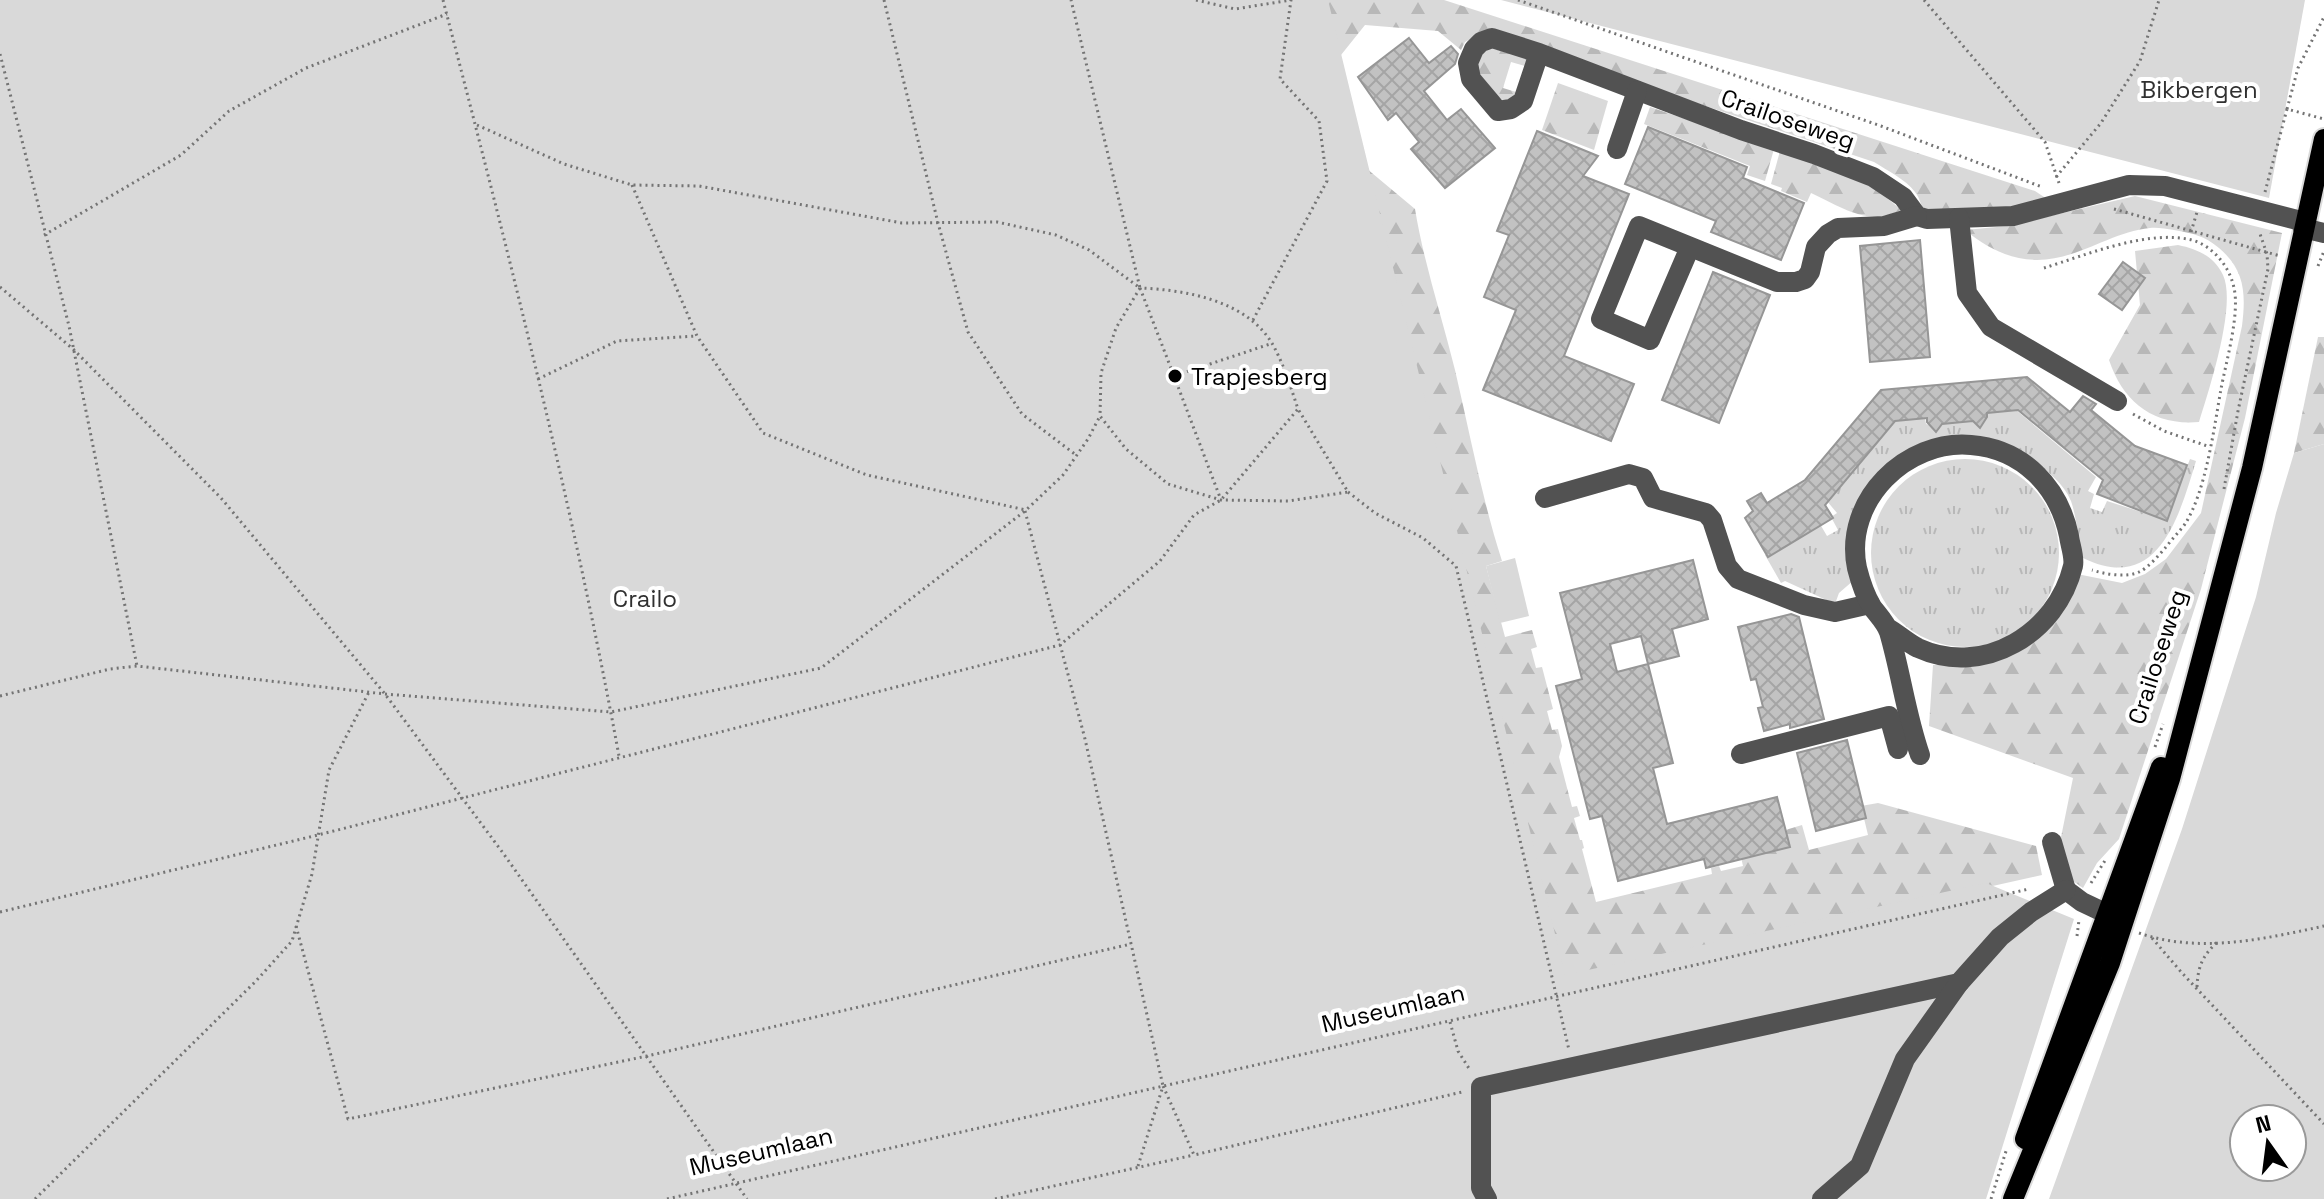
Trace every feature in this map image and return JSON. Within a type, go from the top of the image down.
[{"type":"main road","name":"Crailoseweg","points":[[2010,1199],[2110,963],[2170,779],[2252,468],[2324,139]]},
{"type":"street","name":"Crailoseweg","points":[[1539,53],[1873,177],[1903,197],[1917,216]]},
{"type":"street","points":[[1617,149],[1637,91]]},
{"type":"street","points":[[1690,247],[1650,340],[1601,319],[1639,226],[1777,282],[1805,279],[1810,272],[1816,247],[1838,228],[1884,226],[1917,216],[1927,219],[2013,216],[2129,185],[2165,186],[2260,211],[2324,233]]},
{"type":"street","points":[[1959,218],[1967,293],[1991,327],[2117,401]]},
{"type":"street","points":[[1954,443],[1989,446],[2021,460],[2047,483],[2064,514],[2074,563],[2051,614],[2024,639],[1990,654],[1954,657],[1919,648],[1888,628],[1870,604],[1857,566],[1857,532],[1869,499],[1891,471],[1920,452],[1954,443]]},
{"type":"street","points":[[1545,498],[1629,474],[1643,478],[1653,498],[1698,510],[1712,520],[1727,566],[1738,579],[1804,605],[1835,612],[1870,604]]},
{"type":"street","points":[[1888,628],[1920,755]]},
{"type":"street","points":[[1741,754],[1889,716],[1898,749]]},
{"type":"street","points":[[2052,842],[2074,896],[2122,922]]},
{"type":"street","points":[[1822,1199],[1860,1166],[1905,1059],[1959,983],[2000,937],[2031,912],[2074,896]]},
{"type":"street","points":[[1487,1199],[1481,1188],[1481,1087],[1959,983]]},
{"type":"path","points":[[443,0],[477,125],[575,531],[619,756]]},
{"type":"path","points":[[884,0],[968,332],[1022,414],[1077,456]]},
{"type":"path","points":[[1071,0],[1140,288],[1221,500]]},
{"type":"path","points":[[1196,0],[1235,9],[1291,0],[1280,79],[1319,121],[1327,181],[1252,321]]},
{"type":"path","points":[[1518,0],[1881,126],[2077,199],[2267,254]]},
{"type":"path","points":[[1924,0],[2045,142],[2056,177],[2101,123],[2140,61],[2159,0]]},
{"type":"path","points":[[44,235],[181,155],[229,111],[306,68],[447,14]]},
{"type":"path","points":[[2223,499],[2268,269],[2267,254],[2258,228],[2260,211],[2298,68],[2324,17]]},
{"type":"path","points":[[0,54],[73,349],[137,666]]},
{"type":"path","points":[[2287,109],[2324,119]]},
{"type":"path","points":[[477,125],[564,164],[632,185],[699,186],[902,223],[997,222],[1056,235],[1089,250],[1140,288],[1173,289],[1213,300],[1252,321],[1272,343],[1298,409],[1348,492],[1375,513],[1423,538],[1456,566],[1573,1067]]},
{"type":"path","points":[[632,185],[697,336],[763,433],[867,475],[1025,510]]},
{"type":"path","points":[[2044,268],[2118,246],[2162,238],[2193,241],[2215,252],[2228,270],[2235,289],[2233,329],[2210,447],[2186,522],[2160,554],[2139,572],[2105,574],[2074,563]]},
{"type":"path","points":[[2321,264],[2324,251]]},
{"type":"path","points":[[0,287],[73,349],[221,498],[385,694],[747,1199]]},
{"type":"path","points":[[0,696],[110,669],[137,666],[385,694],[611,712],[821,668],[1025,510],[1063,475],[1100,416],[1101,373],[1116,328],[1140,288]]},
{"type":"path","points":[[538,379],[617,341],[697,336]]},
{"type":"path","points":[[1174,376],[1272,343]]},
{"type":"path","points":[[2117,401],[2136,416],[2164,431],[2210,447]]},
{"type":"path","points":[[0,912],[318,835],[1060,645],[1160,561],[1194,515],[1221,500],[1298,409]]},
{"type":"path","points":[[1100,416],[1126,449],[1168,484],[1221,500],[1288,501],[1348,492]]},
{"type":"path","points":[[1025,510],[1085,739],[1163,1086],[1194,1155]]},
{"type":"path","points":[[35,1199],[256,981],[292,941],[312,874],[329,770],[369,692]]},
{"type":"path","name":"Crailoseweg","points":[[2151,758],[2165,717]]},
{"type":"path","points":[[2076,939],[2074,896],[2113,851]]},
{"type":"path","name":"Museumlaan","points":[[667,1199],[2034,889]]},
{"type":"path","points":[[2122,922],[2152,938],[2190,945],[2274,937],[2324,926]]},
{"type":"path","points":[[296,926],[348,1119],[647,1056],[1131,944]]},
{"type":"path","points":[[2152,938],[2324,1124]]},
{"type":"path","points":[[2197,987],[2198,968],[2203,955],[2217,942]]},
{"type":"path","points":[[995,1199],[1481,1087],[1458,1051],[1450,1022]]},
{"type":"path","points":[[1138,1166],[1163,1086]]},
{"type":"path","points":[[1991,1199],[2010,1140]]},
{"type":"green space","name":"Crailo","points":[[0,0],[1328,0],[1565,975],[1986,883],[2074,919],[1986,1199],[0,1199]]},
{"type":"green space","points":[[1079,0],[1175,0],[1222,14],[1255,16],[1292,7],[1304,0],[1444,0],[2035,191],[2047,199],[1968,215],[1938,216],[1923,209],[1911,187],[1874,162],[1483,32],[1465,42],[1461,50],[1438,31],[1365,25],[1341,55],[1290,97],[1299,112],[1415,209],[1502,561],[1486,566],[1505,637],[1532,630],[1537,647],[1531,649],[1536,668],[1542,667],[1553,709],[1547,711],[1552,730],[1558,729],[1562,746],[1559,757],[1572,807],[1577,806],[1580,816],[1574,818],[1596,902],[1712,874],[1711,868],[1719,866],[1721,871],[1743,866],[1738,844],[1802,825],[1809,850],[1868,835],[1861,806],[1878,803],[2036,846],[2042,875],[1564,982],[1456,531],[1434,530],[1399,522],[1379,512],[1358,494],[1340,472],[1289,352],[1260,316],[1245,304],[1209,288],[1189,284],[1149,284]]},
{"type":"green space","name":"Bikbergen","points":[[1501,0],[2305,0],[2269,198]]},
{"type":"green space","points":[[1490,48],[1527,58],[1525,66],[1511,62],[1503,88],[1516,92],[1509,103],[1487,86],[1478,70],[1482,54]]},
{"type":"green space","points":[[1558,83],[1608,101],[1594,150],[1542,130]]},
{"type":"green space","points":[[1650,107],[1774,149],[1765,181],[1747,175],[1750,166],[1644,124]]},
{"type":"green space","points":[[1780,151],[1830,167],[1858,180],[1901,210],[1889,215],[1866,216],[1811,193],[1807,202],[1781,191],[1782,188],[1771,184]]},
{"type":"green space","points":[[2135,196],[2282,233],[2245,418],[2201,589],[2119,839],[2097,863],[2083,888],[2070,879],[2058,852],[2073,778],[1929,726],[1933,665],[1972,665],[1990,659],[2077,574],[2122,583],[2145,574],[2166,559],[2201,513],[2242,326],[2242,283],[2234,265],[2219,248],[2203,238],[2181,231],[2156,228],[2136,231],[2066,256],[2037,260],[1998,251],[1965,230],[2007,226]]},
{"type":"green space","points":[[2178,245],[2210,258],[2223,275],[2226,289],[2227,306],[2220,348],[2199,422],[2168,420],[2142,408],[2122,388],[2109,360],[2140,305],[2135,251]]},
{"type":"green space","points":[[2318,337],[2324,337],[2324,444],[2294,453]]},
{"type":"green space","points":[[2016,410],[2096,477],[2088,491],[2094,494],[2090,508],[2102,512],[2107,501],[2166,520],[2190,459],[2196,461],[2173,526],[2147,558],[2130,566],[2109,567],[2083,558],[2073,507],[2065,490],[2037,464],[1991,440],[1880,477],[1854,580],[1839,593],[1835,604],[1785,581],[1781,583],[1765,555],[1820,524],[1827,536],[1838,530],[1831,517],[1837,513],[1826,500],[1894,421],[1925,418],[1926,424],[1938,428],[1941,424],[1971,421],[1980,424],[1985,420],[1985,413]]},
{"type":"green space","points":[[2324,444],[2324,1199],[2049,1199],[2182,829],[2256,597],[2294,453]]},
{"type":"green space","points":[[1965,459],[1983,460],[2001,466],[2032,486],[2052,517],[2058,535],[2058,571],[2052,589],[2032,620],[2001,640],[1983,646],[1965,647],[1947,646],[1929,640],[1898,620],[1878,589],[1872,571],[1871,553],[1872,535],[1878,517],[1898,486],[1929,466],[1947,460]]},
{"type":"green space","points":[[1515,558],[1529,616],[1500,623],[1486,566]]},
{"type":"building","points":[[1409,38],[1429,63],[1451,46],[1458,54],[1455,64],[1424,91],[1447,120],[1461,109],[1495,148],[1445,188],[1411,149],[1419,142],[1396,113],[1388,120],[1358,77]]},
{"type":"building","points":[[1648,127],[1747,167],[1743,178],[1804,203],[1781,260],[1711,232],[1716,221],[1625,184]]},
{"type":"building","points":[[1537,131],[1598,156],[1583,176],[1629,194],[1564,356],[1634,384],[1611,441],[1483,390],[1516,310],[1484,297],[1509,235],[1497,231]]},
{"type":"building","points":[[1920,240],[1930,357],[1870,362],[1860,246]]},
{"type":"building","points":[[2123,262],[2145,278],[2122,310],[2099,294]]},
{"type":"building","points":[[1713,272],[1770,295],[1719,423],[1662,400]]},
{"type":"building","points":[[2027,377],[2070,412],[2083,396],[2096,404],[2091,410],[2135,446],[2187,465],[2167,521],[2097,494],[2103,480],[2018,410],[1987,413],[1980,428],[1973,421],[1942,424],[1936,432],[1927,418],[1895,421],[1825,505],[1833,518],[1768,557],[1745,518],[1753,511],[1747,501],[1761,493],[1767,503],[1805,480],[1881,390]]},
{"type":"building","points":[[1693,560],[1708,619],[1672,629],[1679,656],[1648,664],[1673,763],[1653,768],[1667,824],[1777,797],[1790,847],[1706,868],[1704,859],[1618,881],[1602,816],[1590,819],[1556,686],[1582,679],[1560,593]],"holes":[[[1641,636],[1648,664],[1617,672],[1610,644]]]},
{"type":"building","points":[[1791,614],[1799,617],[1824,719],[1764,731],[1758,708],[1763,707],[1756,679],[1751,680],[1738,627]]},
{"type":"building","points":[[1847,740],[1866,818],[1816,831],[1797,753]]},
{"type":"place","name":"Trapjesberg","points":[[1175,376]]}]
